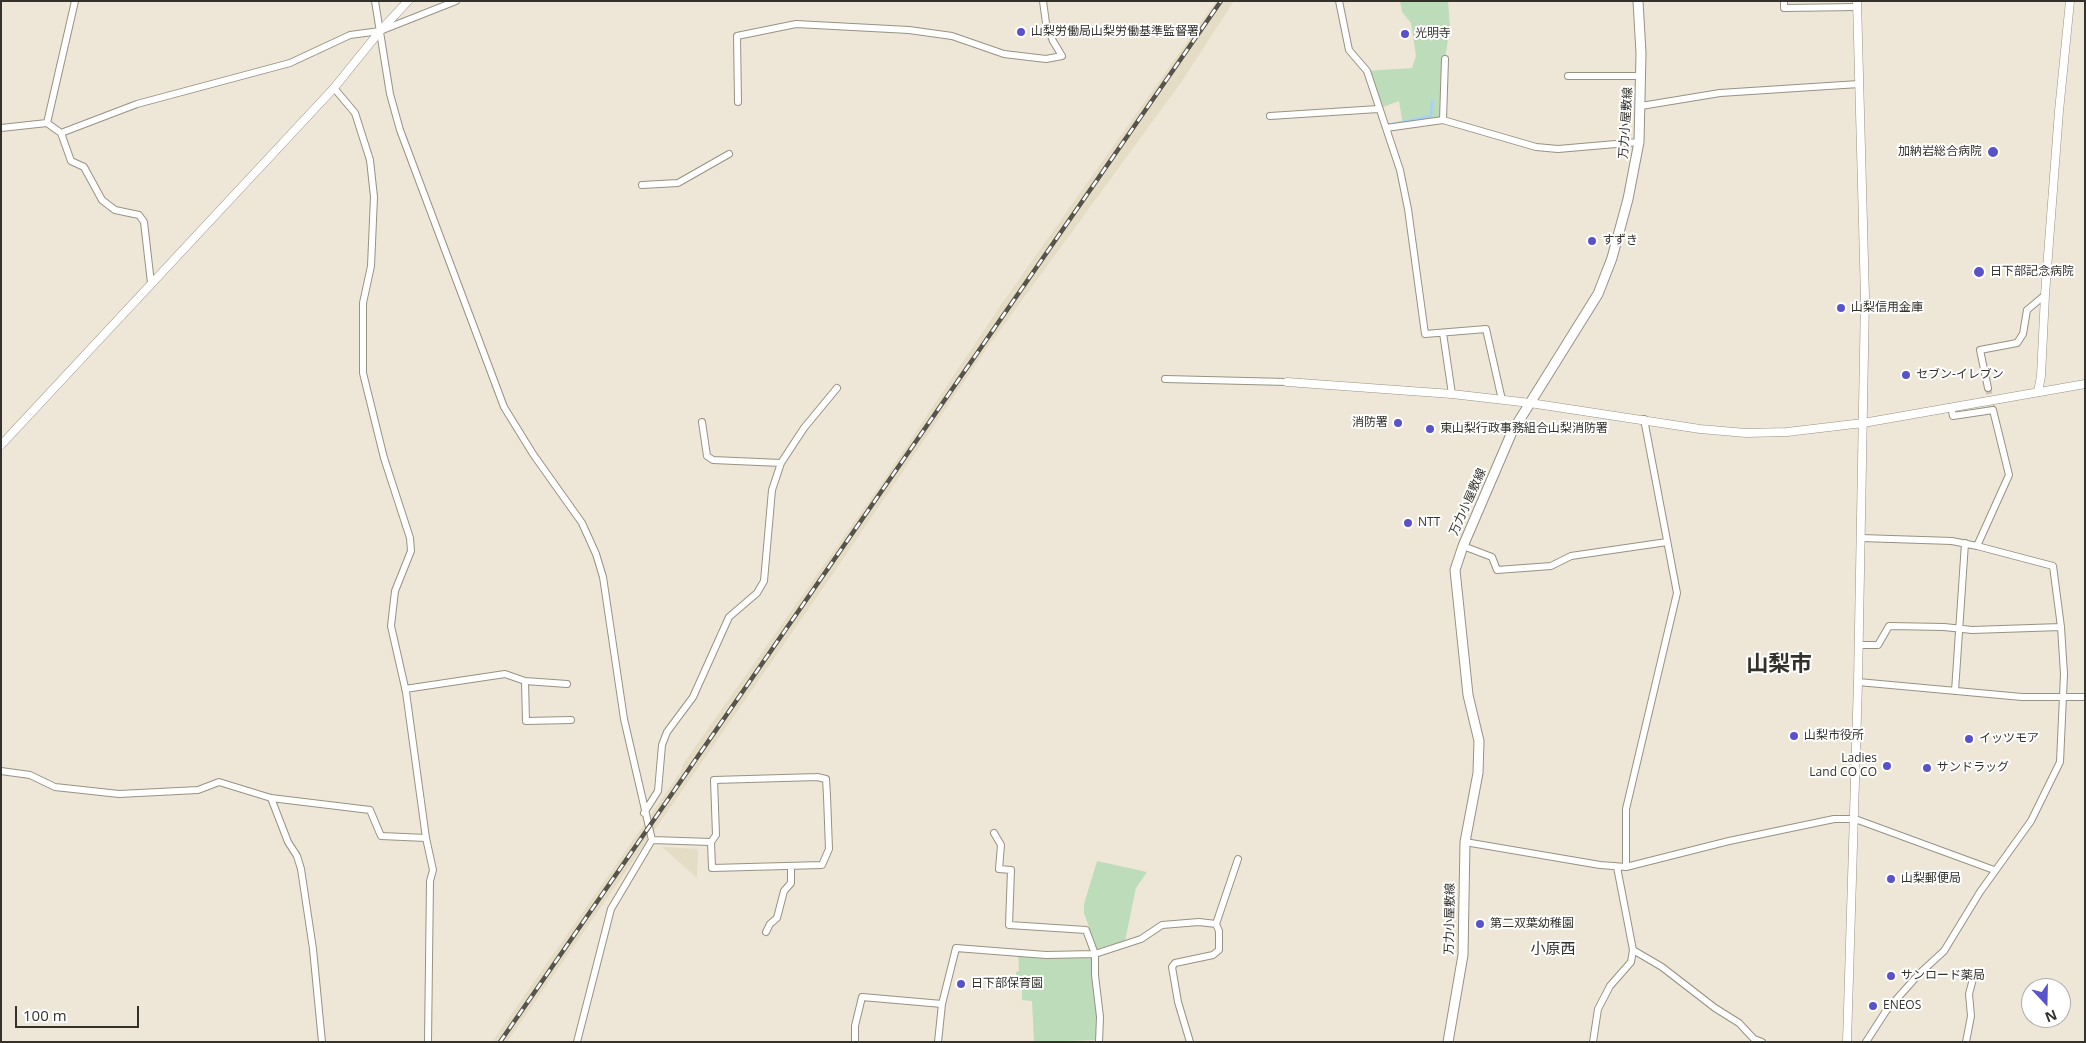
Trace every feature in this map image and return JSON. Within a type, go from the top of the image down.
[{"type":"main road","name":"万力小屋敷線","points":[[1448,1042],[1463,955],[1465,842],[1478,773],[1479,742],[1468,695],[1455,570],[1463,546],[1512,432],[1598,294],[1612,258],[1628,199],[1639,142],[1641,76],[1638,1]]},
{"type":"street","points":[[47,123],[75,1]]},
{"type":"street","points":[[374,1],[390,94],[400,130],[504,407],[533,454],[582,523],[596,554],[603,577],[624,719],[644,813],[652,840],[611,910],[578,1042]]},
{"type":"street","points":[[1,445],[334,88],[380,31],[408,1]]},
{"type":"street","points":[[61,132],[137,104],[290,63],[350,35],[380,31],[456,1]]},
{"type":"street","points":[[738,102],[738,36],[796,24],[910,30],[952,36],[1004,54],[1046,59],[1062,56],[1053,41],[1046,23],[1044,1]]},
{"type":"street","points":[[1339,1],[1349,50],[1367,71],[1378,109],[1400,170],[1408,209],[1425,334],[1486,329],[1502,400]]},
{"type":"street","points":[[1784,1],[1784,8],[1857,4],[1864,263],[1863,423],[1855,819],[1847,1042]]},
{"type":"street","points":[[2041,392],[2045,295],[2070,1]]},
{"type":"street","points":[[1443,120],[1445,59]]},
{"type":"street","points":[[1568,76],[1641,76]]},
{"type":"street","points":[[1641,106],[1720,93],[1858,84]]},
{"type":"street","points":[[334,88],[355,113],[370,160],[374,197],[371,266],[363,303],[363,373],[382,450],[410,538],[411,551],[395,591],[391,626],[405,689],[426,838],[433,870],[430,881],[428,1042]]},
{"type":"street","points":[[1270,116],[1378,109]]},
{"type":"street","points":[[1386,128],[1443,120],[1536,147],[1558,149],[1639,142]]},
{"type":"street","points":[[1,128],[47,123],[61,132],[71,161],[84,167],[102,200],[115,210],[138,215],[144,222],[151,283]]},
{"type":"street","points":[[642,185],[678,183],[729,154]]},
{"type":"street","points":[[1988,388],[1980,350],[2017,342],[2023,334],[2027,310],[2045,295]]},
{"type":"street","points":[[1443,333],[1452,394]]},
{"type":"street","points":[[1165,379],[1287,382],[1452,394],[1644,419],[1700,429],[1746,433],[1787,432],[1863,423],[2085,384]]},
{"type":"street","points":[[644,813],[658,791],[662,745],[667,732],[693,697],[729,617],[757,593],[764,580],[772,490],[781,463],[804,428],[837,388]]},
{"type":"street","points":[[1951,407],[1953,416],[1993,410],[2009,475],[1977,546]]},
{"type":"street","points":[[1626,868],[1626,809],[1678,593],[1644,419]]},
{"type":"street","points":[[702,422],[707,456],[713,460],[781,463]]},
{"type":"street","points":[[1861,538],[1965,543],[2053,566],[2061,627],[2064,674],[2060,762],[2031,821],[1994,870],[1944,951],[1919,974],[1886,1010],[1866,1042]]},
{"type":"street","points":[[1463,546],[1492,557],[1497,570],[1551,566],[1571,556],[1667,542]]},
{"type":"street","points":[[1955,691],[1965,543]]},
{"type":"street","points":[[1859,645],[1878,644],[1889,626],[2013,630],[2061,627]]},
{"type":"street","points":[[405,689],[505,674],[525,681],[567,684]]},
{"type":"street","points":[[525,681],[526,721],[571,720]]},
{"type":"street","points":[[1858,682],[2022,696],[2085,697]]},
{"type":"street","points":[[1,772],[30,775],[55,787],[119,794],[198,790],[219,782],[271,798],[370,810],[381,836],[426,838]]},
{"type":"street","points":[[826,779],[829,849],[822,865],[791,866],[712,868],[711,842],[716,834],[714,780],[826,779]]},
{"type":"street","points":[[271,798],[301,869],[313,949],[322,1042]]},
{"type":"street","points":[[1465,842],[1626,868],[1729,841],[1834,819],[1855,819],[1994,870]]},
{"type":"street","points":[[994,833],[1001,845],[998,869],[1011,870],[1009,925],[1086,930],[1095,954],[1095,975],[1100,1017],[1099,1042]]},
{"type":"street","points":[[652,840],[711,842]]},
{"type":"street","points":[[1190,1042],[1178,1002],[1172,967],[1175,963],[1213,955],[1219,950],[1219,931],[1216,924],[1238,859]]},
{"type":"street","points":[[766,932],[770,924],[777,918],[784,891],[791,883],[791,866]]},
{"type":"street","points":[[1593,1042],[1598,1009],[1610,986],[1631,962],[1634,950],[1617,867]]},
{"type":"street","points":[[938,1042],[942,1004],[956,948],[1046,955],[1095,954],[1141,939],[1162,925],[1199,922],[1216,924]]},
{"type":"street","points":[[1634,950],[1662,967],[1715,1008],[1739,1023],[1754,1039],[1762,1042]]},
{"type":"street","points":[[1966,1042],[1971,1016],[1969,994],[1974,975]]},
{"type":"street","points":[[855,1042],[855,1026],[862,997],[942,1004]]},
{"type":"shaded area","points":[[1216,1],[1234,1],[1180,84],[987,348],[830,578],[507,1042],[492,1042],[680,773],[683,764],[879,487],[1005,299]]},
{"type":"shaded area","points":[[662,847],[698,849],[697,878]]},
{"type":"green space","points":[[1400,1],[1448,1],[1450,27],[1445,59],[1443,120],[1403,126],[1399,101],[1378,109],[1367,71],[1412,68],[1416,56],[1411,23],[1402,12]]},
{"type":"green space","points":[[1097,861],[1147,872],[1136,888],[1125,941],[1097,949],[1084,913],[1084,904]]},
{"type":"green space","points":[[1091,952],[1095,975],[1098,1040],[1034,1042],[1032,1001],[1022,1000],[1022,989],[1016,988],[1016,972],[1019,971],[1018,953]]},
{"type":"waterway","points":[[1388,125],[1431,116],[1432,101]]},
{"type":"tunnel","points":[[1988,388],[1993,410]]},
{"type":"railway","points":[[500,1042],[1221,1]]},
{"type":"place","name":"山梨労働局山梨労働基準監督署","points":[[1021,32]]},
{"type":"place","name":"光明寺","points":[[1405,34]]},
{"type":"place","name":"加納岩総合病院","points":[[1993,152]]},
{"type":"place","name":"すずき","points":[[1592,241]]},
{"type":"place","name":"日下部記念病院","points":[[1979,272]]},
{"type":"place","name":"山梨信用金庫","points":[[1841,308]]},
{"type":"place","name":"セブン-イレブン","points":[[1906,375]]},
{"type":"place","name":"消防署","points":[[1398,423]]},
{"type":"place","name":"東山梨行政事務組合山梨消防署","points":[[1430,429]]},
{"type":"place","name":"NTT","points":[[1408,523]]},
{"type":"place","name":"山梨市役所","points":[[1794,736]]},
{"type":"place","name":"イッツモア","points":[[1969,739]]},
{"type":"place","name":"Ladies Land CO CO","points":[[1887,766]]},
{"type":"place","name":"サンドラッグ","points":[[1927,768]]},
{"type":"place","name":"山梨郵便局","points":[[1891,879]]},
{"type":"place","name":"第二双葉幼稚園","points":[[1480,924]]},
{"type":"place","name":"サンロード薬局","points":[[1891,976]]},
{"type":"place","name":"日下部保育園","points":[[961,984]]},
{"type":"place","name":"ENEOS","points":[[1873,1006]]},
{"type":"district","name":"山梨市","points":[[1779,665]]},
{"type":"district","name":"小原西","points":[[1553,950]]}]
